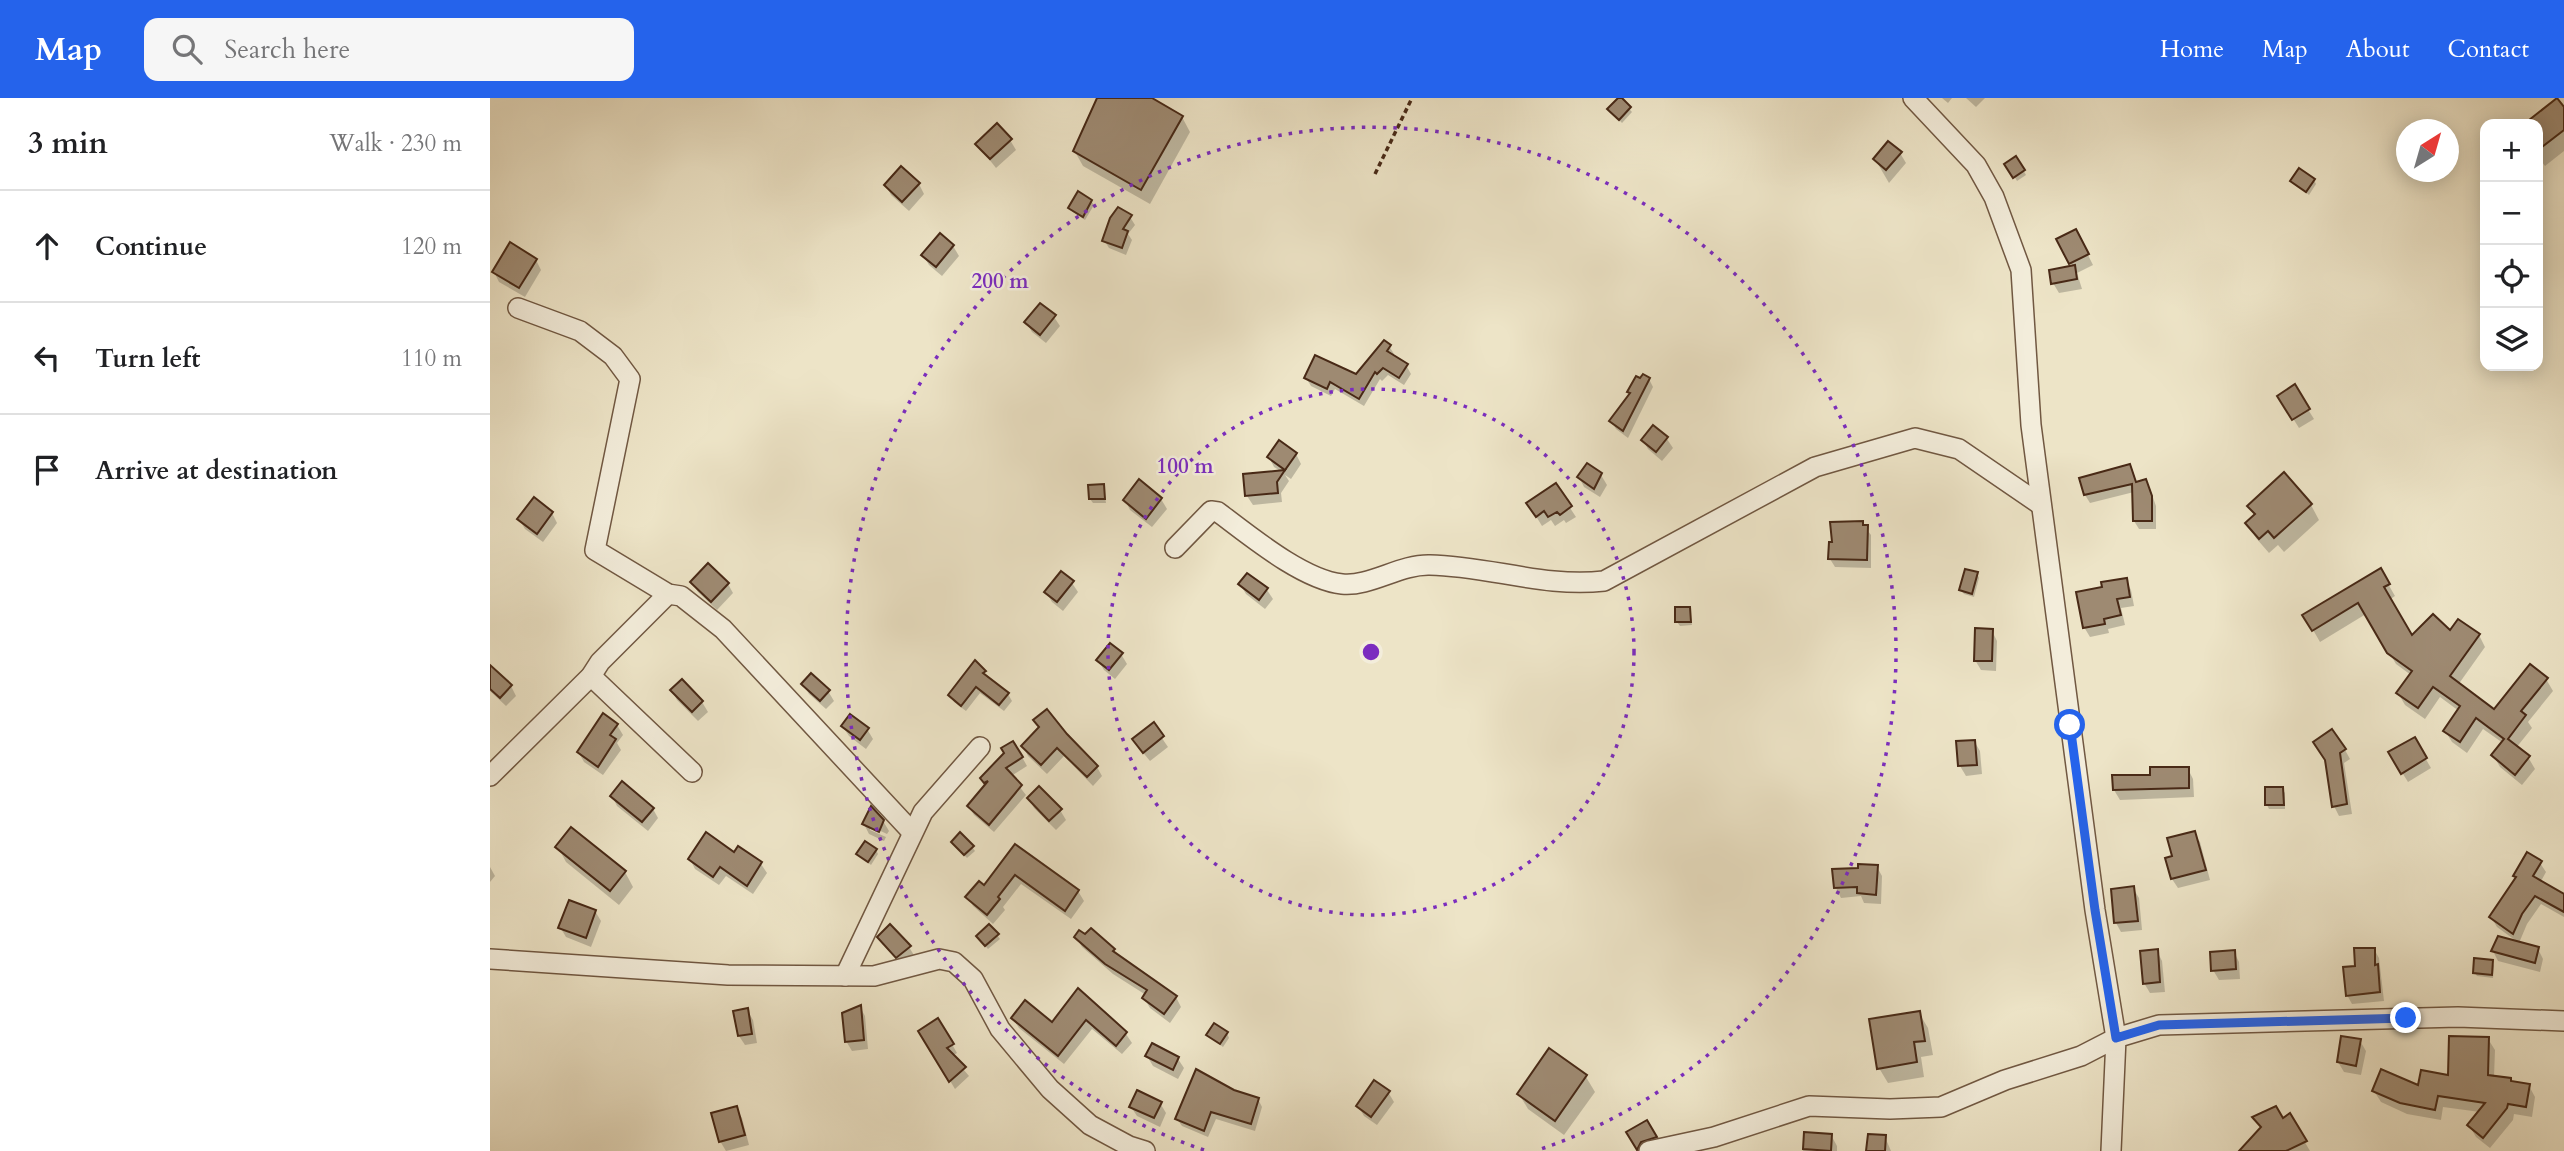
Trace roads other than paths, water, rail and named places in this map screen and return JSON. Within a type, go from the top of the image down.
[{"type":"street","points":[[1913,98],[1976,165],[1994,197],[2021,270],[2031,425],[2095,910],[2116,1038],[2112,1151]]},
{"type":"street","points":[[518,308],[580,331],[613,356],[630,379],[595,550],[668,594],[681,596],[723,629],[912,832]]},
{"type":"street","points":[[1175,548],[1211,511],[1218,512],[1309,575],[1342,584],[1359,583],[1395,570],[1428,565],[1575,584],[1604,580],[1815,467],[1915,438],[1959,449],[2041,505]]},
{"type":"street","points":[[490,776],[591,676],[600,662],[668,594]]},
{"type":"street","points":[[591,676],[692,772]]},
{"type":"street","points":[[845,976],[923,812],[980,747]]},
{"type":"street","points":[[490,959],[728,975],[845,976],[874,976],[939,959],[954,962],[973,979],[1000,1029],[1050,1089],[1090,1125],[1129,1146],[1145,1151]]},
{"type":"street","points":[[1649,1151],[1714,1137],[1809,1106],[1890,1109],[1941,1107],[2006,1080],[2081,1056],[2116,1038],[2159,1025],[2458,1017],[2564,1021]]}]
